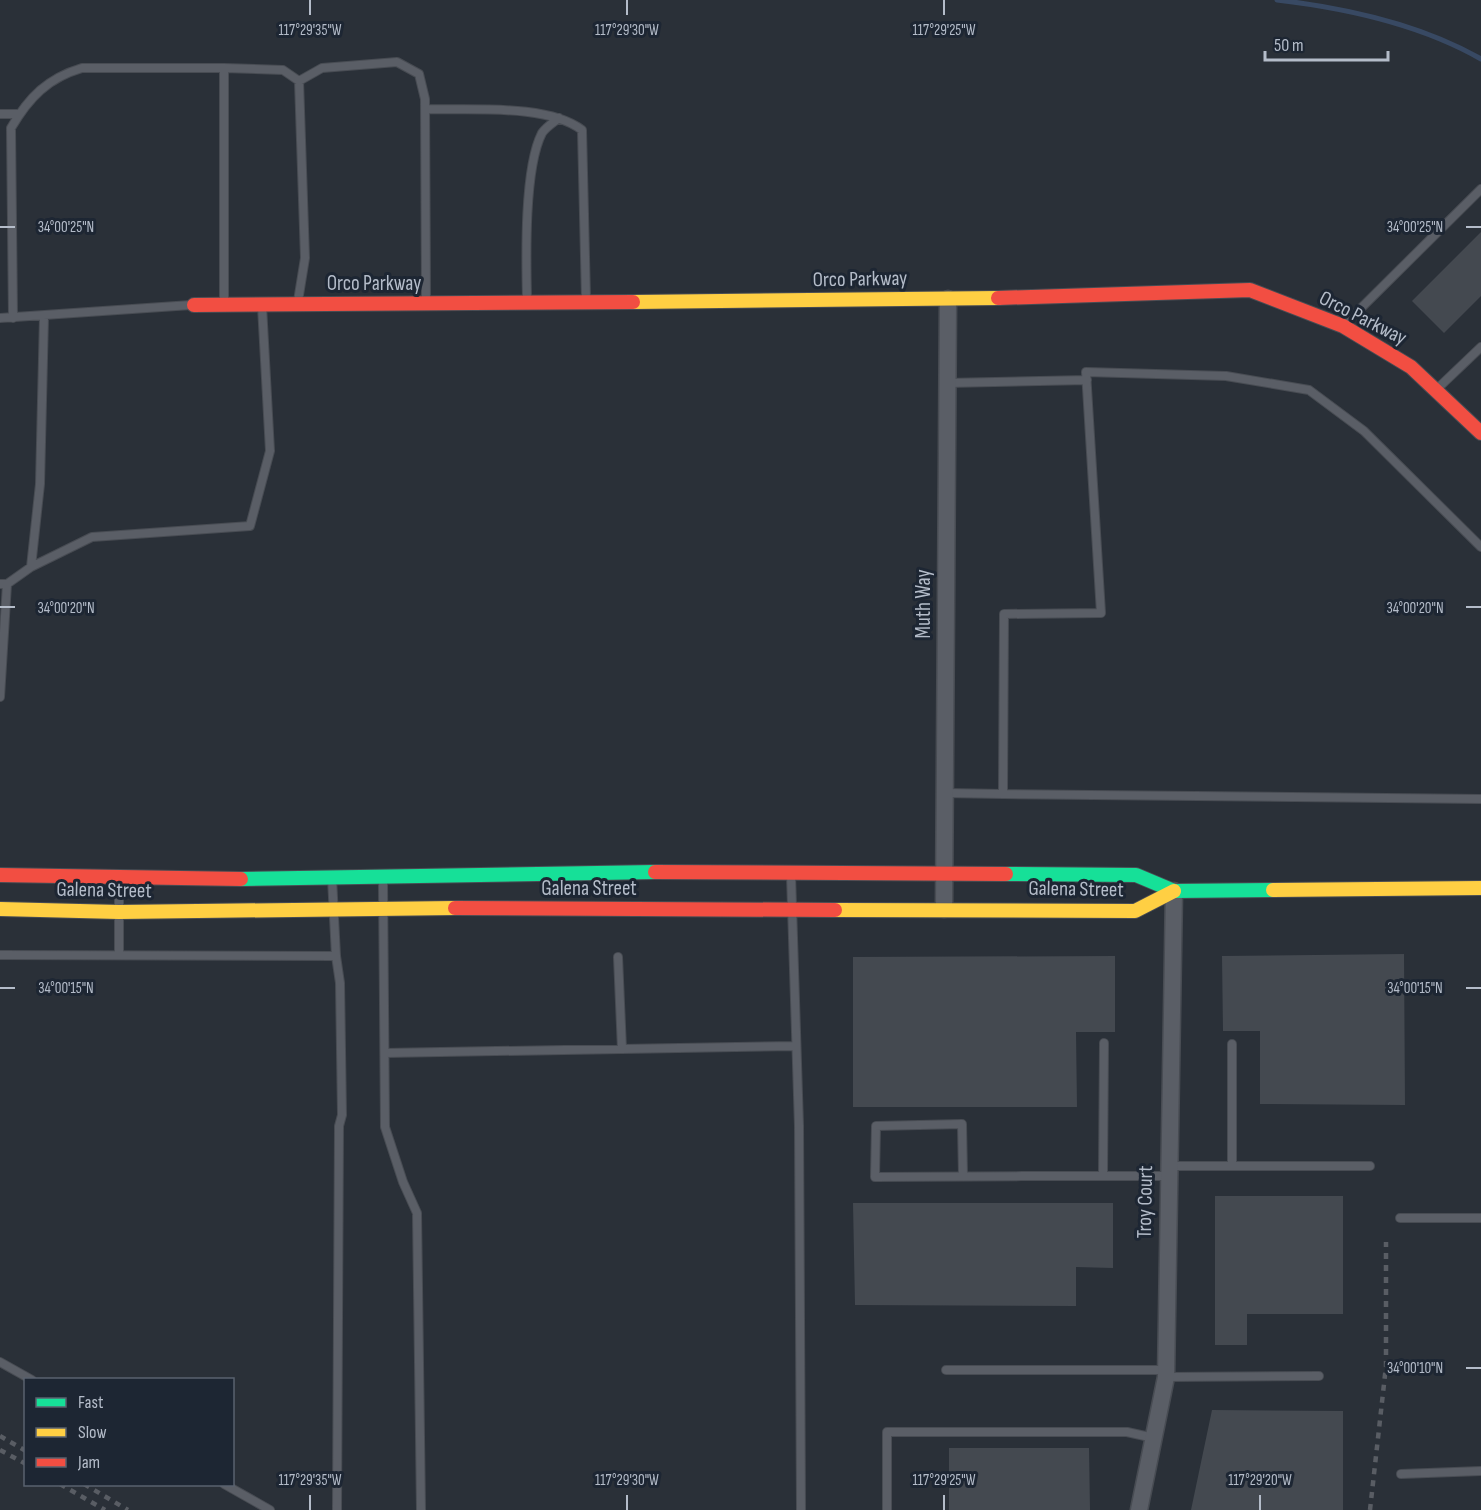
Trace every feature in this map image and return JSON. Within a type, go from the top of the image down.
[{"type":"street","name":"Orco Parkway","points":[[194,305],[948,299],[1250,290],[1344,326],[1411,366],[1481,433]]},
{"type":"street","name":"Muth Way","points":[[944,909],[948,299]]},
{"type":"street","name":"Galena Street","points":[[0,875],[332,878],[574,872],[1136,875],[1174,891],[1481,888]]},
{"type":"street","name":"Galena Street","points":[[0,909],[119,912],[335,908],[1135,911],[1174,891]]},
{"type":"street","name":"Troy Court","points":[[1140,1510],[1166,1373],[1174,891]]},
{"type":"lane","points":[[299,81],[322,68],[397,62],[419,74],[425,109],[426,304]]},
{"type":"lane","points":[[13,318],[9,144],[11,128],[19,114],[43,86],[63,74],[82,68],[283,70],[299,81]]},
{"type":"lane","points":[[225,68],[225,305]]},
{"type":"lane","points":[[297,305],[305,258],[299,81]]},
{"type":"lane","points":[[425,109],[519,112],[560,118],[582,130],[586,303]]},
{"type":"lane","points":[[0,114],[19,114]]},
{"type":"lane","points":[[527,303],[526,246],[535,151],[543,131],[560,118]]},
{"type":"lane","points":[[1344,326],[1481,189]]},
{"type":"lane","points":[[0,318],[44,317],[194,305]]},
{"type":"lane","points":[[0,697],[3,584],[31,567],[92,537],[250,526],[270,451],[262,305]]},
{"type":"lane","points":[[31,567],[40,484],[44,317]]},
{"type":"lane","points":[[1437,390],[1481,347]]},
{"type":"lane","points":[[1003,795],[1004,614],[1101,613],[1086,372],[1227,376],[1309,390],[1364,431],[1481,547]]},
{"type":"lane","points":[[947,384],[1087,380]]},
{"type":"lane","points":[[945,793],[1481,799]]},
{"type":"lane","points":[[791,873],[799,1126],[801,1510]]},
{"type":"lane","points":[[382,876],[385,1127],[403,1182],[417,1213],[421,1510]]},
{"type":"lane","points":[[119,877],[119,955]]},
{"type":"lane","points":[[332,878],[336,956],[340,983],[342,1115],[339,1126],[337,1510]]},
{"type":"lane","points":[[0,955],[336,956]]},
{"type":"lane","points":[[618,957],[621,1049]]},
{"type":"lane","points":[[1103,1176],[1104,1043]]},
{"type":"lane","points":[[1232,1044],[1232,1166]]},
{"type":"lane","points":[[385,1053],[795,1046]]},
{"type":"lane","points":[[963,1176],[962,1124],[876,1126],[875,1177],[1103,1176],[1232,1166],[1370,1166]]},
{"type":"lane","points":[[1400,1218],[1481,1218]]},
{"type":"lane","points":[[0,1362],[28,1378]]},
{"type":"lane","points":[[946,1370],[1319,1376]]},
{"type":"lane","points":[[887,1510],[887,1432],[1127,1432],[1154,1438]]},
{"type":"lane","points":[[1401,1474],[1481,1471]]},
{"type":"lane","points":[[226,1486],[270,1510]]},
{"type":"building","points":[[1481,232],[1481,296],[1444,333],[1412,301]]},
{"type":"building","points":[[1404,954],[1405,1105],[1260,1104],[1260,1031],[1223,1031],[1222,956]]},
{"type":"building","points":[[1115,956],[1115,1032],[1076,1032],[1077,1107],[853,1107],[853,957]]},
{"type":"building","points":[[1215,1196],[1343,1196],[1343,1314],[1247,1314],[1247,1345],[1215,1345]]},
{"type":"building","points":[[853,1203],[1113,1203],[1113,1268],[1076,1267],[1076,1306],[855,1305]]},
{"type":"building","points":[[1212,1410],[1343,1411],[1343,1510],[1191,1510]]},
{"type":"building","points":[[949,1448],[1089,1448],[1090,1510],[949,1510]]},
{"type":"waterway","points":[[1277,0],[1382,19],[1433,36],[1481,59]]},
{"type":"railway","points":[[1370,1510],[1386,1366],[1386,1242]]},
{"type":"railway","points":[[0,1436],[24,1450]]},
{"type":"railway","points":[[0,1450],[24,1463]]},
{"type":"railway","points":[[63,1486],[105,1510]]},
{"type":"railway","points":[[87,1486],[128,1510]]},
{"type":"traffic: fast","points":[[241,879],[655,872]]},
{"type":"traffic: fast","points":[[1006,874],[1136,875],[1174,891],[1273,890]]},
{"type":"traffic: slow","points":[[633,302],[998,298]]},
{"type":"traffic: slow","points":[[1273,890],[1481,888]]},
{"type":"traffic: slow","points":[[835,910],[1135,911],[1174,891]]},
{"type":"traffic: slow","points":[[0,909],[119,912],[455,908]]},
{"type":"traffic: jam","points":[[998,298],[1250,290],[1343,326],[1411,367],[1481,433]]},
{"type":"traffic: jam","points":[[194,305],[633,302]]},
{"type":"traffic: jam","points":[[655,872],[1006,874]]},
{"type":"traffic: jam","points":[[0,875],[241,879]]},
{"type":"traffic: jam","points":[[455,908],[835,910]]}]
